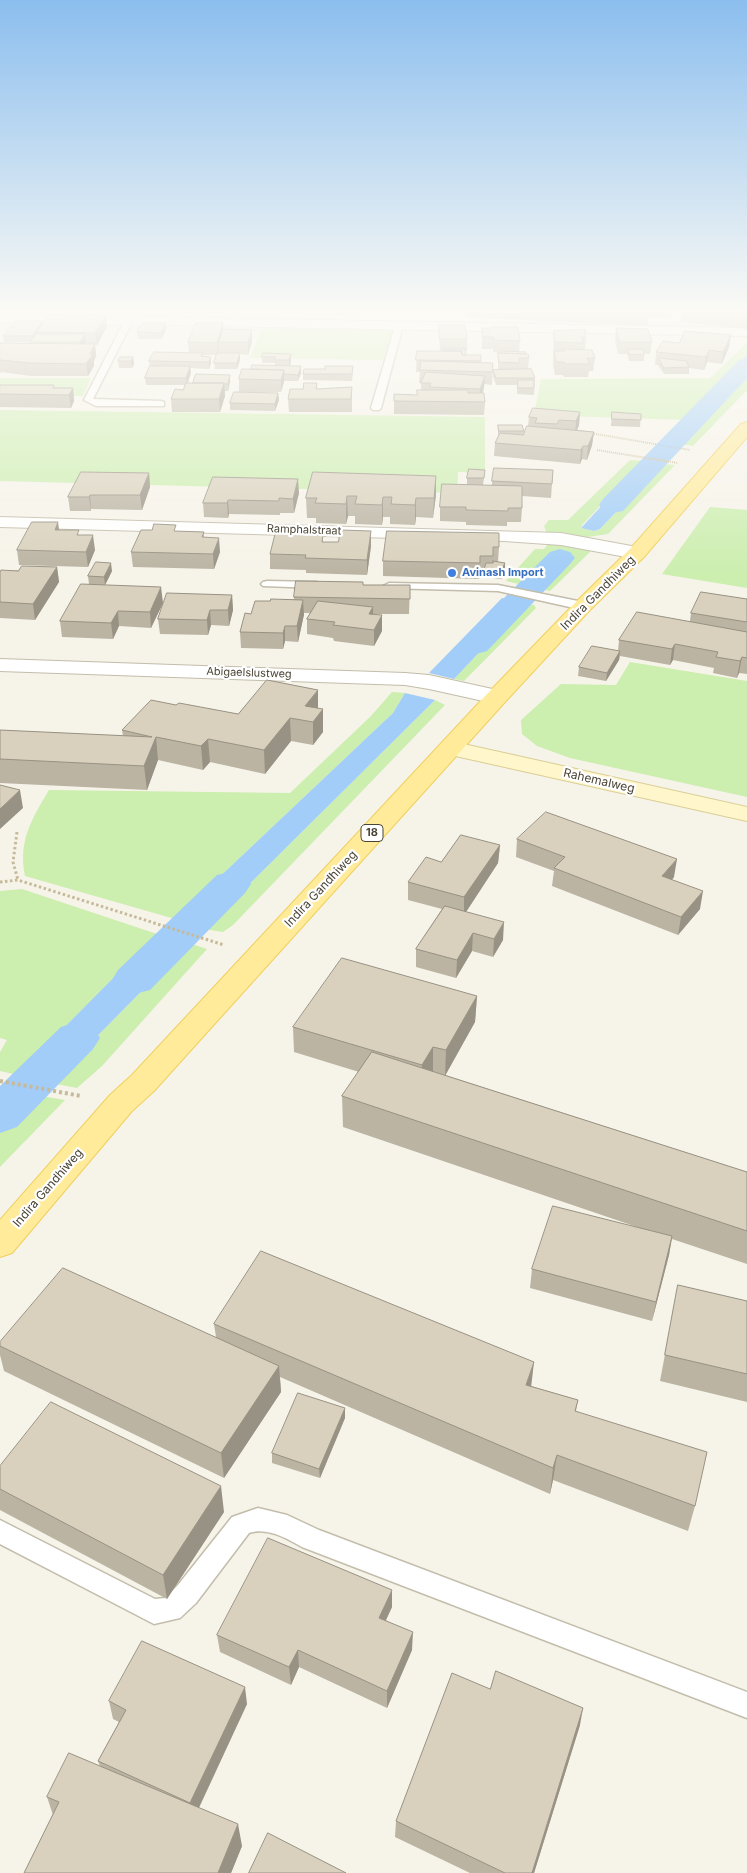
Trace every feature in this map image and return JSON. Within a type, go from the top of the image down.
[{"type":"main road","name":"Indira Gandhiweg","points":[[0,1243],[121,1104],[497,697],[583,606],[637,553],[747,427]]},
{"type":"street","name":"Ramphalstraat","points":[[0,522],[504,536],[561,539],[637,553]]},
{"type":"street","name":"Abigaelslustweg","points":[[0,665],[405,679],[429,682],[497,697]]},
{"type":"street","name":"Rahemalweg","points":[[450,748],[747,814]]},
{"type":"lane","points":[[89,400],[96,403],[161,404]]},
{"type":"lane","points":[[376,408],[378,400]]},
{"type":"lane","points":[[267,584],[325,585]]},
{"type":"lane","points":[[373,586],[498,588],[583,606]]},
{"type":"lane","points":[[0,1531],[154,1612],[171,1610],[187,1594],[241,1525],[258,1519],[288,1526],[311,1539],[747,1705]]},
{"type":"path","points":[[588,432],[644,442],[717,462]]},
{"type":"path","points":[[597,450],[630,456],[717,462]]},
{"type":"path","points":[[17,832],[13,862],[18,880]]},
{"type":"path","points":[[0,882],[18,880],[259,956]]},
{"type":"path","points":[[0,1081],[121,1104]]},
{"type":"green space","points":[[537,400],[704,400],[686,420],[534,415]]},
{"type":"green space","points":[[725,400],[737,400],[693,446],[680,444]]},
{"type":"green space","points":[[0,410],[485,417],[485,473],[458,472],[457,493],[0,481]]},
{"type":"green space","points":[[630,460],[646,461],[641,463],[581,528],[594,531],[600,529],[661,464],[675,465],[608,534],[588,537],[547,533],[544,526],[549,520],[568,520]]},
{"type":"green space","points":[[710,507],[747,510],[747,588],[662,574]]},
{"type":"green space","points":[[549,543],[591,551],[550,591],[540,589],[570,558],[551,556],[523,585],[506,581],[535,549],[544,549]]},
{"type":"green space","points":[[526,603],[534,605],[536,608],[464,681],[454,679]]},
{"type":"green space","points":[[630,662],[747,681],[747,797],[570,758],[537,746],[522,734],[521,720],[561,684],[616,685]]},
{"type":"green space","points":[[392,692],[405,693],[393,713],[175,919],[25,876],[23,851],[28,830],[49,790],[290,793],[371,716]]},
{"type":"green space","points":[[435,700],[445,705],[233,925],[223,932],[204,929]]},
{"type":"green space","points":[[22,889],[157,934],[17,1075],[0,1071],[0,1052],[7,1040],[0,1038],[0,891]]},
{"type":"green space","points":[[189,943],[207,949],[102,1066],[77,1088],[51,1083]]},
{"type":"green space","points":[[35,1095],[65,1100],[0,1167],[0,1130]]},
{"type":"water","points":[[704,400],[725,400],[680,444],[661,441],[686,420]]},
{"type":"water","points":[[646,461],[661,464],[600,529],[594,531],[581,528],[641,463]]},
{"type":"water","points":[[551,556],[571,557],[540,589],[523,585]]},
{"type":"water","points":[[502,598],[526,603],[454,679],[429,673]]},
{"type":"water","points":[[405,693],[435,700],[204,929],[175,919],[393,713]]},
{"type":"water","points":[[157,934],[189,943],[51,1083],[17,1075]]},
{"type":"water","points":[[8,1092],[35,1095],[0,1130],[0,1099]]},
{"type":"building","points":[[231,400],[276,400],[275,404],[230,403]]},
{"type":"building","points":[[485,400],[485,402],[394,401]]},
{"type":"building","points":[[533,408],[580,412],[576,421],[559,420],[557,424],[535,423],[537,418],[529,417]]},
{"type":"building","points":[[612,412],[641,414],[641,420],[612,419]]},
{"type":"building","points":[[498,425],[522,425],[524,431],[499,431]]},
{"type":"building","points":[[527,426],[594,432],[588,446],[583,446],[581,450],[495,443],[500,433],[523,435]]},
{"type":"building","points":[[494,468],[553,470],[552,484],[492,481]]},
{"type":"building","points":[[469,469],[485,470],[484,478],[467,478]]},
{"type":"building","points":[[81,472],[149,473],[140,495],[68,497]]},
{"type":"building","points":[[313,472],[436,476],[434,498],[416,498],[415,505],[391,504],[392,497],[383,497],[382,505],[355,504],[357,496],[347,496],[346,504],[315,503],[317,498],[306,498]]},
{"type":"building","points":[[213,477],[298,479],[293,499],[279,498],[279,501],[228,500],[227,503],[203,503]]},
{"type":"building","points":[[442,484],[522,486],[522,508],[508,508],[508,511],[466,510],[466,507],[440,507]]},
{"type":"building","points":[[32,522],[58,522],[55,530],[79,530],[77,535],[93,535],[86,552],[17,550]]},
{"type":"building","points":[[154,524],[176,525],[174,531],[204,532],[202,537],[219,538],[213,554],[131,552],[141,530],[152,530]]},
{"type":"building","points":[[341,530],[371,531],[367,560],[305,558],[306,555],[270,554],[275,534],[323,535],[322,542],[338,542]]},
{"type":"building","points":[[387,531],[499,533],[499,547],[493,547],[493,556],[480,556],[480,563],[383,561]]},
{"type":"building","points":[[493,561],[505,563],[501,571],[484,569],[486,563],[493,563]]},
{"type":"building","points":[[96,562],[111,563],[104,577],[88,576]]},
{"type":"building","points":[[22,566],[57,567],[33,604],[0,602],[1,570],[18,571]]},
{"type":"building","points":[[296,581],[363,582],[363,585],[410,585],[410,599],[294,597]]},
{"type":"building","points":[[81,584],[161,587],[150,612],[118,611],[111,623],[60,621]]},
{"type":"building","points":[[701,592],[747,599],[747,622],[691,613]]},
{"type":"building","points":[[167,593],[232,595],[228,610],[210,610],[207,620],[158,619]]},
{"type":"building","points":[[271,599],[303,600],[297,626],[285,626],[283,633],[240,632],[245,613],[251,614],[255,601],[270,601]]},
{"type":"building","points":[[318,601],[373,607],[369,614],[382,615],[374,630],[333,625],[335,622],[307,619]]},
{"type":"building","points":[[637,612],[747,632],[747,658],[742,657],[740,661],[716,657],[718,652],[675,644],[672,649],[619,640]]},
{"type":"building","points":[[592,646],[620,651],[607,673],[579,667]]},
{"type":"building","points":[[267,680],[318,690],[305,706],[323,709],[313,722],[290,718],[264,750],[208,739],[201,746],[156,737],[144,766],[0,759],[0,730],[152,737],[122,730],[151,700],[238,714]]},
{"type":"building","points":[[0,785],[20,790],[0,809]]},
{"type":"building","points":[[546,812],[677,859],[662,876],[703,891],[681,917],[554,868],[565,857],[517,839]]},
{"type":"building","points":[[461,835],[500,845],[464,897],[408,882],[426,857],[441,862]]},
{"type":"building","points":[[445,906],[504,922],[494,939],[473,933],[457,960],[416,949]]},
{"type":"building","points":[[342,958],[477,996],[446,1050],[433,1047],[422,1065],[293,1027]]},
{"type":"building","points":[[372,1052],[747,1172],[747,1231],[342,1096]]},
{"type":"building","points":[[553,1206],[672,1236],[656,1302],[532,1269]]},
{"type":"building","points":[[261,1251],[534,1362],[526,1385],[578,1400],[575,1411],[707,1452],[695,1506],[557,1455],[553,1468],[214,1324]]},
{"type":"building","points":[[63,1268],[279,1366],[221,1453],[0,1346],[0,1342]]},
{"type":"building","points":[[678,1285],[747,1301],[747,1374],[665,1355]]},
{"type":"building","points":[[298,1393],[345,1408],[319,1469],[272,1453]]},
{"type":"building","points":[[51,1402],[221,1486],[163,1575],[0,1489],[0,1466]]},
{"type":"building","points":[[268,1538],[392,1590],[379,1618],[413,1632],[387,1691],[298,1650],[289,1667],[217,1635]]},
{"type":"building","points":[[142,1641],[245,1687],[190,1803],[98,1761],[126,1710],[109,1701]]},
{"type":"building","points":[[496,1671],[583,1708],[532,1873],[505,1873],[396,1821],[452,1673],[490,1689]]},
{"type":"building","points":[[69,1753],[238,1824],[218,1873],[24,1873],[59,1802],[47,1797]]},
{"type":"building","points":[[268,1833],[346,1873],[249,1873]]},
{"type":"waterway","points":[[613,505],[713,400]]},
{"type":"waterway","points":[[476,644],[560,558]]},
{"type":"waterway","points":[[134,980],[231,884]]},
{"type":"waterway","points":[[0,1115],[77,1038]]},
{"type":"place","name":"Avinash Import","points":[[452,573]]}]
